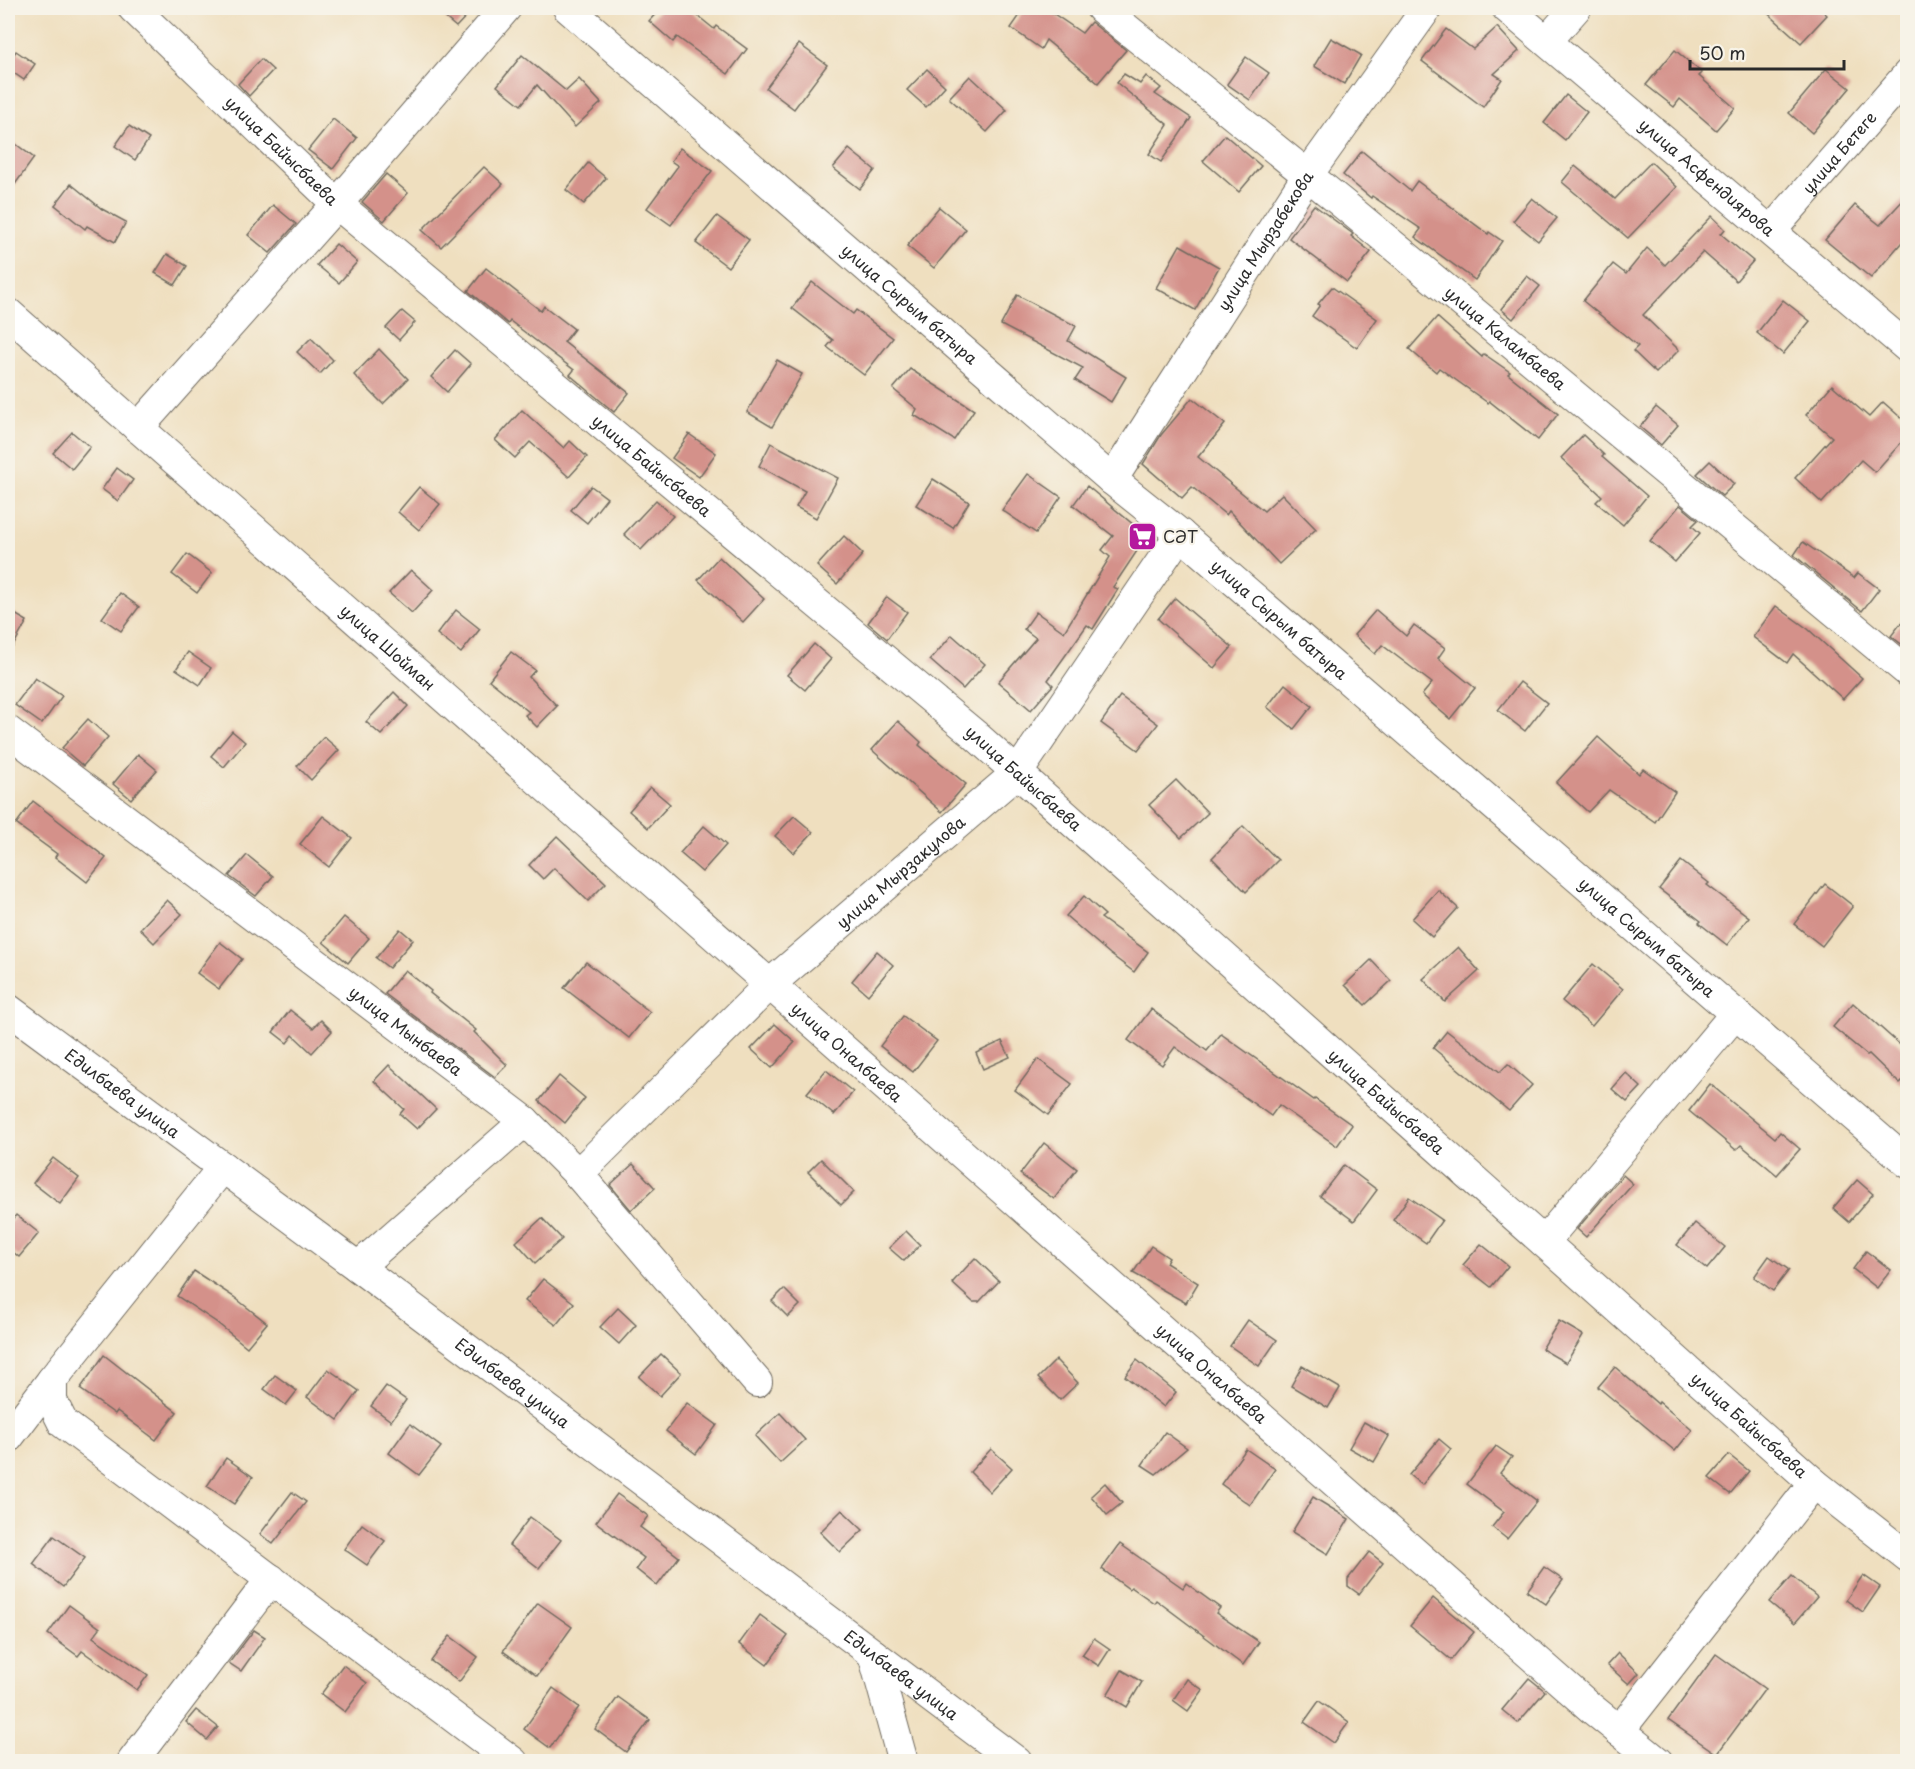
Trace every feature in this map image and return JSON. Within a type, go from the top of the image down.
[{"type":"street","name":"улица Байысбаева","points":[[133,8],[337,204],[1018,772],[1814,1483],[1908,1557]]},
{"type":"street","points":[[138,428],[337,204],[506,8]]},
{"type":"street","name":"улица Сырым батыра","points":[[567,8],[1112,480],[1180,534],[1908,1163]]},
{"type":"street","name":"улица Каламбаева","points":[[1101,8],[1908,672]]},
{"type":"street","name":"улица Мырзабекова","points":[[1112,480],[1307,176],[1427,8]]},
{"type":"street","name":"улица Асфендиярова","points":[[1507,8],[1908,348]]},
{"type":"street","points":[[1547,41],[1576,8]]},
{"type":"street","name":"улица Бетеге","points":[[1770,231],[1908,74]]},
{"type":"street","name":"улица Шойман","points":[[8,313],[769,983]]},
{"type":"street","name":"улица Мырзакулова","points":[[578,1174],[769,983],[1018,772],[1180,534]]},
{"type":"street","name":"улица Мынбаева","points":[[8,731],[525,1121],[578,1174],[757,1382]]},
{"type":"street","name":"улица Оналбаева","points":[[769,983],[1590,1708],[1658,1761]]},
{"type":"street","name":"Едилбаева улица","points":[[8,1009],[358,1267],[1017,1761]]},
{"type":"street","points":[[1544,1242],[1736,1014]]},
{"type":"street","points":[[358,1267],[525,1121]]},
{"type":"street","points":[[8,1438],[51,1380],[223,1167]]},
{"type":"street","points":[[51,1380],[51,1401],[63,1423],[271,1579],[497,1757]]},
{"type":"street","points":[[1619,1731],[1814,1483]]},
{"type":"street","points":[[132,1761],[271,1579]]},
{"type":"street","points":[[873,1654],[903,1761]]},
{"type":"building","points":[[434,8],[474,8],[456,27]]},
{"type":"building","points":[[661,8],[688,8],[714,29],[716,26],[747,49],[728,74],[677,37],[673,42],[649,21]]},
{"type":"building","points":[[1025,8],[1045,8],[1082,33],[1091,22],[1126,50],[1098,83],[1046,40],[1041,49],[1011,28]]},
{"type":"building","points":[[1762,8],[1819,8],[1827,15],[1801,43]]},
{"type":"building","points":[[1497,27],[1519,51],[1494,74],[1502,79],[1483,107],[1422,61],[1446,29],[1473,49]]},
{"type":"building","points":[[1331,38],[1361,55],[1344,84],[1314,66]]},
{"type":"building","points":[[799,44],[827,65],[794,109],[766,88]]},
{"type":"building","points":[[1675,50],[1702,73],[1699,76],[1735,108],[1716,130],[1680,99],[1674,107],[1646,85]]},
{"type":"building","points":[[16,51],[35,64],[24,80],[8,69],[8,63]]},
{"type":"building","points":[[522,55],[566,91],[579,79],[601,103],[575,127],[537,85],[521,105],[497,86]]},
{"type":"building","points":[[1246,57],[1269,73],[1250,100],[1227,84]]},
{"type":"building","points":[[261,59],[273,70],[249,96],[238,84]]},
{"type":"building","points":[[927,69],[945,86],[926,107],[907,90]]},
{"type":"building","points":[[1826,69],[1850,88],[1812,133],[1789,113]]},
{"type":"building","points":[[1124,74],[1140,84],[1146,76],[1161,88],[1155,94],[1191,118],[1161,162],[1149,154],[1168,125],[1117,83]]},
{"type":"building","points":[[970,76],[1007,110],[987,132],[949,98]]},
{"type":"building","points":[[1566,95],[1587,112],[1565,140],[1544,123]]},
{"type":"building","points":[[333,119],[357,138],[333,169],[308,150]]},
{"type":"building","points":[[129,126],[149,139],[135,160],[115,146]]},
{"type":"building","points":[[1225,135],[1261,166],[1239,192],[1203,161]]},
{"type":"building","points":[[8,138],[34,158],[8,194]]},
{"type":"building","points":[[680,148],[712,171],[671,225],[647,208],[678,166],[671,161]]},
{"type":"building","points":[[849,149],[875,170],[860,189],[833,168]]},
{"type":"building","points":[[1362,151],[1410,191],[1417,181],[1488,234],[1489,232],[1502,241],[1475,280],[1415,237],[1421,229],[1372,196],[1371,198],[1343,175]]},
{"type":"building","points":[[1651,162],[1677,187],[1628,238],[1562,182],[1575,166],[1615,199]]},
{"type":"building","points":[[588,163],[606,178],[584,204],[566,190]]},
{"type":"building","points":[[484,167],[503,184],[441,247],[422,230]]},
{"type":"building","points":[[386,174],[408,193],[384,221],[362,202]]},
{"type":"building","points":[[71,184],[102,209],[126,222],[115,242],[87,226],[85,229],[55,205]]},
{"type":"building","points":[[1908,195],[1908,235],[1871,278],[1825,240],[1855,205],[1880,225]]},
{"type":"building","points":[[1532,198],[1557,218],[1538,241],[1513,221]]},
{"type":"building","points":[[273,205],[296,224],[270,253],[248,235]]},
{"type":"building","points":[[1314,205],[1353,234],[1351,236],[1371,252],[1347,282],[1289,238]]},
{"type":"building","points":[[939,207],[966,229],[934,268],[907,246]]},
{"type":"building","points":[[717,216],[749,240],[728,267],[696,243]]},
{"type":"building","points":[[1712,216],[1725,229],[1721,234],[1753,261],[1736,281],[1703,252],[1643,315],[1679,350],[1656,373],[1633,351],[1638,346],[1583,301],[1613,264],[1626,274],[1647,248],[1665,265]]},
{"type":"building","points":[[336,244],[357,262],[339,283],[317,265]]},
{"type":"building","points":[[1180,245],[1219,267],[1195,310],[1156,288]]},
{"type":"building","points":[[167,254],[187,266],[175,285],[155,273]]},
{"type":"building","points":[[486,268],[541,311],[544,306],[574,329],[564,342],[629,393],[614,412],[570,375],[574,370],[510,321],[508,324],[468,291]]},
{"type":"building","points":[[1527,276],[1540,286],[1513,319],[1501,309]]},
{"type":"building","points":[[812,282],[853,314],[856,310],[893,338],[864,375],[827,347],[833,340],[792,308]]},
{"type":"building","points":[[1332,287],[1377,319],[1357,348],[1312,316],[1320,305],[1318,304]]},
{"type":"building","points":[[1017,295],[1076,326],[1068,341],[1126,377],[1111,402],[1075,380],[1083,368],[1001,325]]},
{"type":"building","points":[[1783,300],[1810,321],[1783,354],[1757,333]]},
{"type":"building","points":[[402,311],[415,322],[399,340],[386,328]]},
{"type":"building","points":[[1437,317],[1482,357],[1484,354],[1510,372],[1508,374],[1558,414],[1538,440],[1489,401],[1488,403],[1439,368],[1436,372],[1409,349]]},
{"type":"building","points":[[311,338],[333,360],[320,374],[297,352]]},
{"type":"building","points":[[379,349],[408,379],[383,404],[354,375]]},
{"type":"building","points":[[455,350],[471,364],[447,392],[431,377]]},
{"type":"building","points":[[777,360],[802,374],[772,427],[747,412]]},
{"type":"building","points":[[910,369],[974,410],[954,440],[914,415],[917,409],[893,389]]},
{"type":"building","points":[[1832,385],[1869,417],[1883,402],[1908,424],[1908,435],[1875,472],[1861,460],[1822,503],[1795,478],[1832,437],[1806,415]]},
{"type":"building","points":[[1192,398],[1225,424],[1198,457],[1264,511],[1282,494],[1316,529],[1279,564],[1229,511],[1226,515],[1192,487],[1182,498],[1143,464],[1161,435]]},
{"type":"building","points":[[1656,407],[1678,425],[1661,445],[1640,427]]},
{"type":"building","points":[[522,410],[564,448],[570,441],[587,457],[569,477],[530,442],[515,458],[495,440]]},
{"type":"building","points":[[72,432],[90,447],[72,469],[53,453]]},
{"type":"building","points":[[689,434],[716,453],[699,477],[672,458]]},
{"type":"building","points":[[1583,435],[1604,455],[1602,457],[1647,496],[1623,525],[1596,502],[1602,496],[1561,458]]},
{"type":"building","points":[[771,443],[838,478],[816,518],[796,507],[805,491],[759,466]]},
{"type":"building","points":[[1710,461],[1734,484],[1722,496],[1697,474]]},
{"type":"building","points":[[117,468],[133,480],[118,501],[102,489]]},
{"type":"building","points":[[1028,474],[1061,497],[1036,533],[1002,510]]},
{"type":"building","points":[[933,479],[969,502],[953,528],[916,505]]},
{"type":"building","points":[[591,486],[607,498],[587,523],[571,510]]},
{"type":"building","points":[[1087,486],[1147,536],[1113,587],[1118,589],[1093,629],[1087,625],[1048,680],[1053,685],[1031,710],[998,682],[1036,638],[1024,629],[1036,612],[1064,632],[1110,557],[1102,550],[1113,536],[1073,505]]},
{"type":"building","points":[[419,487],[440,504],[419,530],[398,512]]},
{"type":"building","points":[[656,500],[673,516],[641,550],[624,534]]},
{"type":"building","points":[[1680,505],[1698,520],[1692,526],[1700,533],[1675,562],[1650,541]]},
{"type":"building","points":[[844,536],[863,554],[837,584],[817,566]]},
{"type":"building","points":[[1803,542],[1854,578],[1858,573],[1879,589],[1862,611],[1794,555]]},
{"type":"building","points":[[187,554],[212,573],[197,593],[172,574]]},
{"type":"building","points":[[719,557],[764,599],[743,622],[698,580]]},
{"type":"building","points":[[411,570],[433,590],[412,613],[389,593]]},
{"type":"building","points":[[120,593],[139,607],[121,631],[102,618]]},
{"type":"building","points":[[887,597],[907,612],[887,639],[868,623]]},
{"type":"building","points":[[1175,598],[1232,647],[1214,668],[1158,619]]},
{"type":"building","points":[[1776,606],[1808,629],[1862,678],[1843,699],[1793,654],[1787,663],[1753,637]]},
{"type":"building","points":[[8,610],[27,621],[8,655]]},
{"type":"building","points":[[456,610],[480,629],[461,653],[437,634]]},
{"type":"building","points":[[1376,610],[1406,636],[1414,625],[1445,648],[1438,658],[1475,688],[1450,719],[1422,695],[1432,683],[1382,645],[1375,654],[1354,635]]},
{"type":"building","points":[[1908,614],[1908,649],[1891,636]]},
{"type":"building","points":[[952,635],[985,664],[963,689],[930,660]]},
{"type":"building","points":[[814,644],[831,659],[805,690],[787,675]]},
{"type":"building","points":[[188,652],[211,668],[200,685],[176,669]]},
{"type":"building","points":[[511,652],[535,670],[529,677],[557,706],[537,727],[525,715],[529,712],[489,680]]},
{"type":"building","points":[[35,678],[62,696],[42,724],[15,705]]},
{"type":"building","points":[[1520,682],[1547,703],[1525,731],[1498,710]]},
{"type":"building","points":[[1285,684],[1312,706],[1294,729],[1267,707]]},
{"type":"building","points":[[394,692],[408,706],[381,735],[366,722]]},
{"type":"building","points":[[1120,696],[1158,724],[1138,750],[1101,723]]},
{"type":"building","points":[[88,719],[108,737],[83,766],[62,748]]},
{"type":"building","points":[[898,721],[921,742],[919,745],[966,784],[942,812],[872,750]]},
{"type":"building","points":[[232,731],[245,742],[224,767],[211,756]]},
{"type":"building","points":[[324,737],[339,750],[311,780],[297,766]]},
{"type":"building","points":[[1598,737],[1639,774],[1643,769],[1675,792],[1655,822],[1609,790],[1588,812],[1556,783]]},
{"type":"building","points":[[138,754],[157,770],[131,799],[113,784]]},
{"type":"building","points":[[1176,780],[1208,813],[1181,838],[1149,805]]},
{"type":"building","points":[[650,787],[670,804],[648,828],[629,811]]},
{"type":"building","points":[[33,801],[106,858],[87,882],[55,857],[57,854],[16,824]]},
{"type":"building","points":[[323,816],[352,838],[329,867],[300,844]]},
{"type":"building","points":[[794,816],[813,832],[794,853],[775,836]]},
{"type":"building","points":[[704,826],[726,845],[702,872],[680,853]]},
{"type":"building","points":[[1243,826],[1278,860],[1246,892],[1212,858]]},
{"type":"building","points":[[557,836],[606,883],[588,901],[554,868],[543,879],[529,865]]},
{"type":"building","points":[[247,855],[273,876],[256,896],[229,876]]},
{"type":"building","points":[[1681,861],[1709,883],[1707,885],[1749,917],[1727,945],[1699,923],[1701,921],[1659,889]]},
{"type":"building","points":[[1825,884],[1853,906],[1822,946],[1794,924]]},
{"type":"building","points":[[1438,890],[1458,908],[1432,937],[1412,919]]},
{"type":"building","points":[[1084,896],[1105,915],[1101,918],[1148,952],[1134,972],[1066,916]]},
{"type":"building","points":[[167,900],[182,914],[154,943],[140,929]]},
{"type":"building","points":[[344,917],[369,938],[348,963],[323,942]]},
{"type":"building","points":[[400,929],[413,940],[389,968],[376,958]]},
{"type":"building","points":[[220,942],[242,959],[219,989],[197,973]]},
{"type":"building","points":[[1458,947],[1479,971],[1445,1002],[1423,979]]},
{"type":"building","points":[[877,951],[893,965],[868,995],[852,981]]},
{"type":"building","points":[[1371,960],[1391,981],[1365,1005],[1345,985]]},
{"type":"building","points":[[586,962],[650,1012],[629,1038],[564,988]]},
{"type":"building","points":[[1593,964],[1623,989],[1592,1026],[1562,1001]]},
{"type":"building","points":[[405,970],[476,1030],[474,1032],[507,1065],[495,1077],[385,994]]},
{"type":"building","points":[[1853,1003],[1908,1052],[1908,1076],[1900,1084],[1869,1054],[1867,1055],[1833,1027]]},
{"type":"building","points":[[1151,1009],[1207,1051],[1221,1034],[1352,1125],[1337,1146],[1279,1105],[1271,1116],[1175,1047],[1162,1065],[1128,1040]]},
{"type":"building","points":[[290,1010],[313,1028],[321,1020],[332,1031],[312,1053],[293,1035],[287,1043],[273,1032]]},
{"type":"building","points":[[903,1016],[937,1041],[913,1072],[880,1046]]},
{"type":"building","points":[[775,1024],[795,1042],[772,1068],[751,1049]]},
{"type":"building","points":[[1447,1031],[1500,1072],[1508,1064],[1532,1085],[1509,1111],[1433,1048]]},
{"type":"building","points":[[1002,1041],[1010,1057],[983,1069],[976,1053]]},
{"type":"building","points":[[1038,1059],[1072,1084],[1048,1115],[1015,1090]]},
{"type":"building","points":[[389,1065],[436,1109],[417,1129],[400,1114],[404,1109],[374,1081]]},
{"type":"building","points":[[826,1070],[853,1092],[834,1115],[807,1093]]},
{"type":"building","points":[[1626,1073],[1641,1087],[1627,1102],[1612,1089]]},
{"type":"building","points":[[559,1076],[585,1098],[565,1123],[539,1101]]},
{"type":"building","points":[[1710,1084],[1775,1138],[1780,1132],[1800,1149],[1777,1175],[1741,1145],[1736,1150],[1689,1111]]},
{"type":"building","points":[[1044,1143],[1077,1169],[1054,1199],[1020,1174]]},
{"type":"building","points":[[53,1158],[79,1178],[60,1204],[33,1183]]},
{"type":"building","points":[[821,1159],[854,1192],[841,1205],[808,1172]]},
{"type":"building","points":[[633,1164],[655,1188],[631,1210],[610,1185]]},
{"type":"building","points":[[1344,1165],[1377,1190],[1354,1221],[1320,1196]]},
{"type":"building","points":[[1623,1175],[1633,1184],[1586,1237],[1577,1229]]},
{"type":"building","points":[[1857,1180],[1873,1194],[1849,1222],[1833,1208]]},
{"type":"building","points":[[1409,1197],[1442,1220],[1426,1243],[1393,1220]]},
{"type":"building","points":[[16,1215],[39,1233],[19,1257],[8,1248],[8,1226]]},
{"type":"building","points":[[542,1218],[562,1239],[535,1263],[516,1242]]},
{"type":"building","points":[[1695,1223],[1725,1247],[1707,1269],[1677,1245]]},
{"type":"building","points":[[906,1231],[920,1245],[904,1261],[889,1248]]},
{"type":"building","points":[[1481,1244],[1508,1266],[1491,1287],[1463,1265]]},
{"type":"building","points":[[1151,1246],[1169,1258],[1166,1263],[1198,1283],[1186,1303],[1133,1273]]},
{"type":"building","points":[[1866,1251],[1891,1270],[1877,1288],[1853,1269]]},
{"type":"building","points":[[1769,1256],[1789,1270],[1773,1291],[1754,1277]]},
{"type":"building","points":[[975,1258],[999,1281],[979,1302],[973,1302],[952,1283]]},
{"type":"building","points":[[194,1271],[234,1297],[267,1323],[247,1347],[216,1322],[177,1296]]},
{"type":"building","points":[[543,1279],[574,1303],[556,1325],[525,1301]]},
{"type":"building","points":[[784,1289],[800,1305],[788,1317],[772,1301]]},
{"type":"building","points":[[618,1308],[636,1325],[619,1344],[600,1327]]},
{"type":"building","points":[[1248,1320],[1277,1340],[1259,1366],[1230,1346]]},
{"type":"building","points":[[1559,1321],[1583,1335],[1566,1363],[1542,1349]]},
{"type":"building","points":[[661,1354],[681,1373],[660,1396],[639,1377]]},
{"type":"building","points":[[104,1355],[177,1412],[156,1440],[117,1411],[115,1414],[80,1389]]},
{"type":"building","points":[[1056,1360],[1078,1383],[1060,1400],[1038,1378]]},
{"type":"building","points":[[1137,1360],[1176,1392],[1164,1407],[1125,1376]]},
{"type":"building","points":[[1302,1366],[1340,1388],[1328,1408],[1291,1386]]},
{"type":"building","points":[[1615,1367],[1692,1430],[1675,1451],[1598,1387]]},
{"type":"building","points":[[328,1369],[359,1391],[338,1420],[307,1397]]},
{"type":"building","points":[[275,1375],[297,1391],[286,1405],[264,1389]]},
{"type":"building","points":[[386,1386],[406,1400],[391,1421],[371,1406]]},
{"type":"building","points":[[687,1403],[717,1425],[696,1454],[666,1431]]},
{"type":"building","points":[[780,1413],[805,1440],[780,1463],[755,1436]]},
{"type":"building","points":[[1364,1422],[1389,1436],[1374,1462],[1349,1448]]},
{"type":"building","points":[[410,1424],[441,1447],[419,1475],[389,1453]]},
{"type":"building","points":[[1165,1432],[1187,1448],[1156,1474],[1142,1465]]},
{"type":"building","points":[[1439,1439],[1451,1449],[1422,1485],[1409,1475]]},
{"type":"building","points":[[1496,1446],[1512,1457],[1500,1473],[1537,1501],[1507,1539],[1492,1527],[1504,1512],[1467,1484]]},
{"type":"building","points":[[991,1449],[1012,1468],[990,1492],[970,1472]]},
{"type":"building","points":[[1246,1449],[1275,1469],[1250,1505],[1221,1484]]},
{"type":"building","points":[[1729,1455],[1749,1471],[1730,1494],[1709,1478]]},
{"type":"building","points":[[226,1458],[253,1477],[234,1504],[207,1486]]},
{"type":"building","points":[[1105,1483],[1122,1503],[1107,1515],[1091,1496]]},
{"type":"building","points":[[292,1492],[306,1502],[273,1544],[260,1534]]},
{"type":"building","points":[[617,1494],[648,1516],[640,1527],[679,1557],[657,1586],[636,1569],[644,1558],[596,1522]]},
{"type":"building","points":[[1313,1497],[1349,1519],[1328,1554],[1292,1532]]},
{"type":"building","points":[[842,1510],[863,1530],[840,1552],[820,1532]]},
{"type":"building","points":[[530,1517],[561,1540],[539,1568],[509,1545]]},
{"type":"building","points":[[362,1524],[385,1541],[367,1565],[344,1549]]},
{"type":"building","points":[[54,1536],[85,1558],[63,1587],[33,1564]]},
{"type":"building","points":[[1120,1544],[1183,1588],[1186,1583],[1220,1608],[1216,1613],[1259,1642],[1243,1665],[1156,1600],[1154,1603],[1131,1587],[1129,1589],[1102,1569]]},
{"type":"building","points":[[1369,1552],[1383,1563],[1359,1594],[1348,1586],[1348,1579]]},
{"type":"building","points":[[1544,1567],[1563,1580],[1546,1604],[1527,1591]]},
{"type":"building","points":[[1863,1575],[1880,1587],[1863,1612],[1846,1600]]},
{"type":"building","points":[[1792,1576],[1817,1597],[1795,1623],[1769,1602]]},
{"type":"building","points":[[1433,1598],[1474,1632],[1451,1660],[1410,1626]]},
{"type":"building","points":[[538,1603],[572,1627],[537,1676],[503,1651]]},
{"type":"building","points":[[69,1605],[100,1628],[93,1637],[148,1675],[137,1690],[82,1651],[78,1656],[48,1634]]},
{"type":"building","points":[[760,1615],[788,1636],[767,1665],[739,1644]]},
{"type":"building","points":[[254,1630],[265,1637],[241,1671],[229,1663]]},
{"type":"building","points":[[450,1636],[478,1657],[459,1682],[431,1661]]},
{"type":"building","points":[[1094,1638],[1110,1649],[1099,1666],[1082,1655]]},
{"type":"building","points":[[1618,1653],[1639,1673],[1629,1684],[1607,1665]]},
{"type":"building","points":[[1716,1654],[1765,1689],[1717,1754],[1668,1720]]},
{"type":"building","points":[[343,1665],[367,1683],[345,1712],[321,1694]]},
{"type":"building","points":[[1122,1670],[1142,1682],[1127,1707],[1107,1695]]},
{"type":"building","points":[[1529,1678],[1545,1691],[1518,1723],[1502,1710]]},
{"type":"building","points":[[1187,1679],[1203,1690],[1188,1711],[1173,1700]]},
{"type":"building","points":[[553,1688],[579,1707],[550,1748],[524,1729]]},
{"type":"building","points":[[618,1697],[650,1720],[626,1752],[595,1729]]},
{"type":"building","points":[[1319,1701],[1349,1722],[1334,1743],[1304,1722]]},
{"type":"building","points":[[196,1710],[218,1727],[207,1740],[186,1722]]},
{"type":"place","name":"СƏТ","points":[[1142,537]]}]
